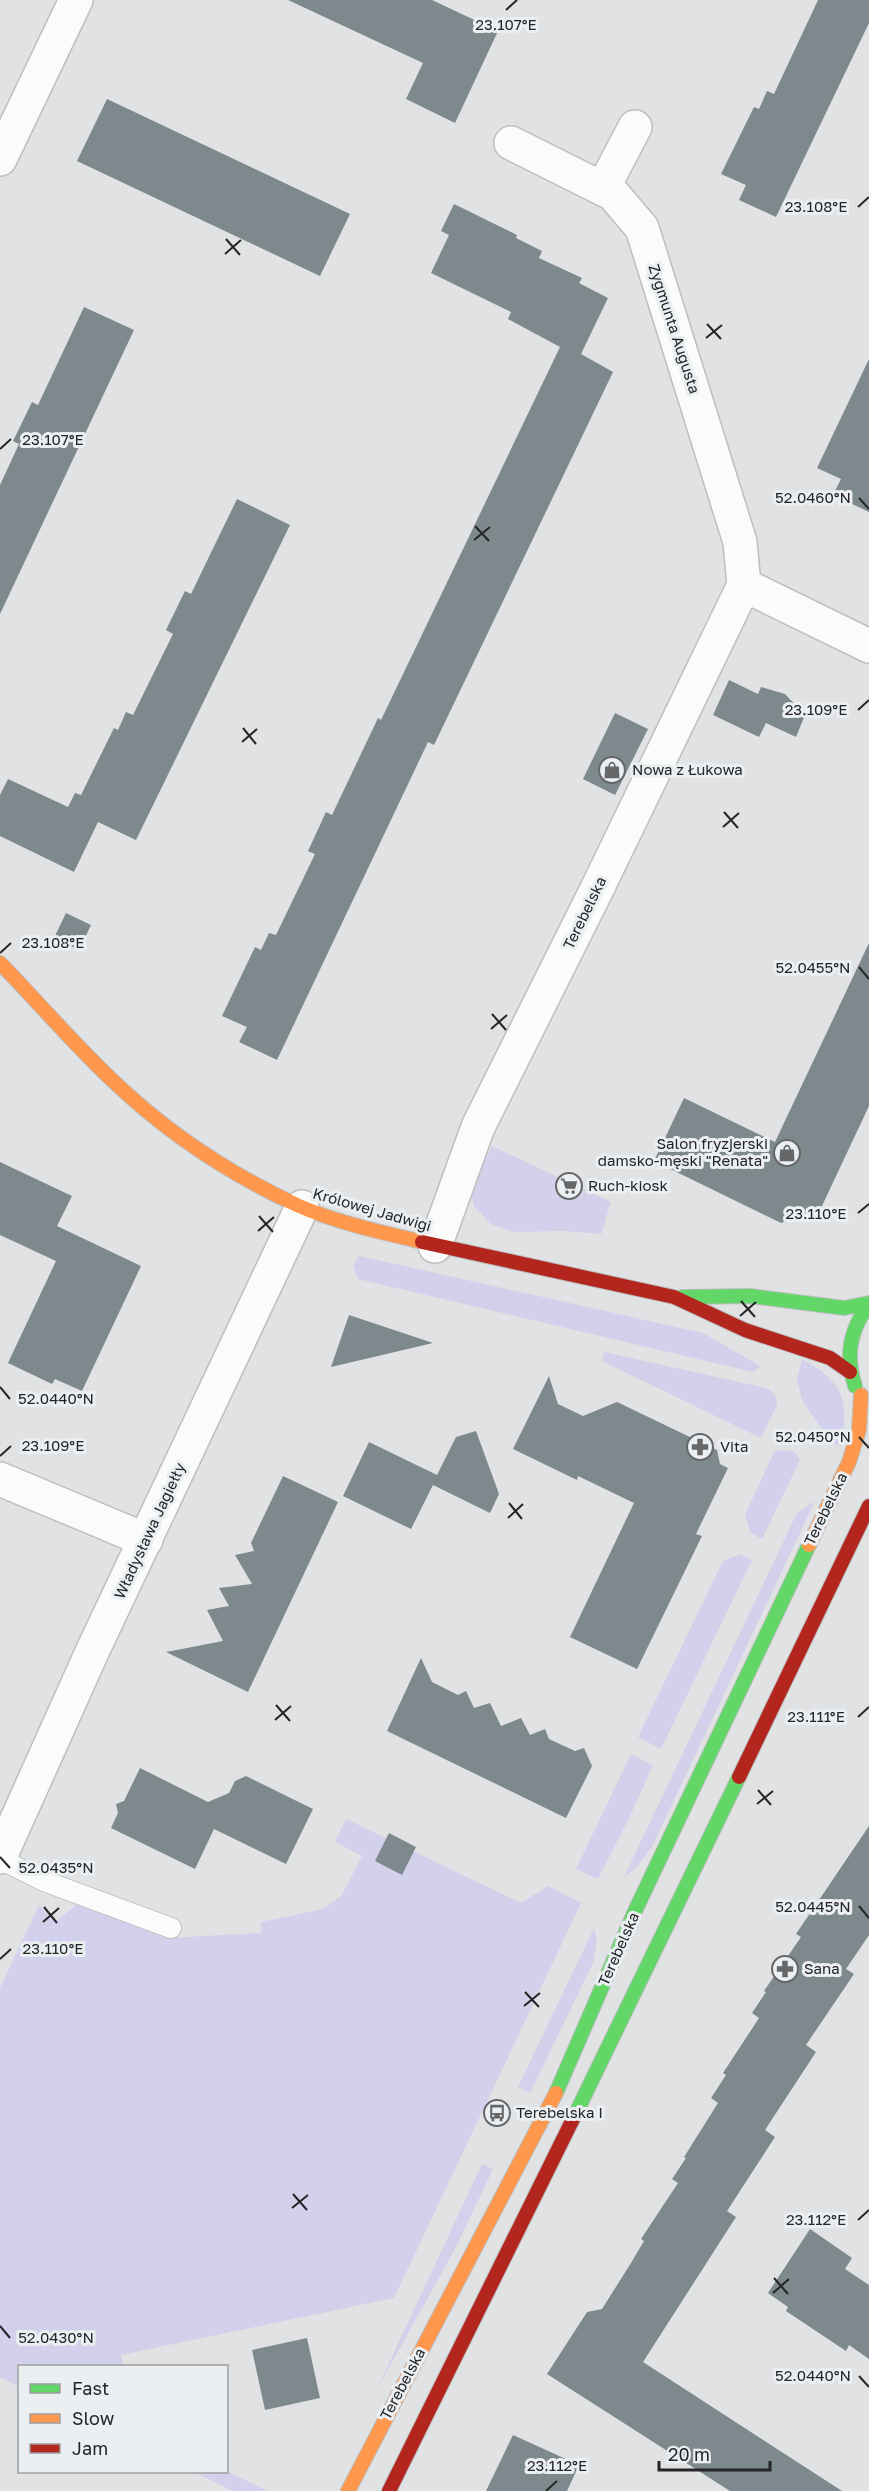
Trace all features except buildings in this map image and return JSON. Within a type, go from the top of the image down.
[{"type":"street","points":[[0,159],[76,0]]},
{"type":"street","points":[[603,188],[635,127]]},
{"type":"street","name":"Zygmunta Augusta","points":[[511,142],[614,194],[642,228],[741,542],[744,585]]},
{"type":"street","points":[[744,585],[869,646]]},
{"type":"street","name":"Terebelska","points":[[435,1246],[478,1127],[591,902],[744,585]]},
{"type":"street","name":"Królowej Jadwigi","points":[[0,963],[111,1079],[153,1116],[204,1153],[260,1187],[302,1207],[435,1246],[674,1297],[750,1296],[844,1308],[869,1304]]},
{"type":"street","name":"Władysława Jagiełły","points":[[0,1858],[302,1207]]},
{"type":"street","name":"Królowej Jadwigi","points":[[674,1297],[745,1330],[830,1358],[850,1372]]},
{"type":"street","points":[[865,1400],[850,1372],[848,1354],[850,1335],[858,1318],[869,1304]]},
{"type":"street","name":"Terebelska","points":[[348,2491],[555,2094],[635,1911],[849,1462],[865,1400]]},
{"type":"street","points":[[0,1479],[146,1540]]},
{"type":"street","points":[[389,2491],[668,1926],[869,1506]]},
{"type":"lane","points":[[0,1858],[44,1881],[171,1928]]},
{"type":"shaded area","points":[[492,1146],[611,1202],[601,1234],[565,1231],[514,1232],[491,1224],[474,1206],[472,1198],[474,1182]]},
{"type":"shaded area","points":[[359,1256],[703,1333],[760,1366],[753,1372],[358,1279],[353,1266]]},
{"type":"shaded area","points":[[604,1352],[766,1388],[775,1396],[776,1407],[761,1438],[602,1361]]},
{"type":"shaded area","points":[[802,1359],[828,1377],[841,1394],[844,1417],[841,1447],[831,1442],[802,1400],[797,1380]]},
{"type":"shaded area","points":[[775,1450],[794,1451],[800,1460],[762,1539],[751,1533],[745,1515]]},
{"type":"shaded area","points":[[815,1501],[652,1847],[637,1867],[624,1877],[797,1513]]},
{"type":"shaded area","points":[[741,1554],[752,1560],[661,1749],[638,1737],[723,1561]]},
{"type":"shaded area","points":[[631,1754],[653,1765],[598,1879],[576,1869]]},
{"type":"shaded area","points":[[346,1819],[521,1903],[548,1886],[581,1903],[394,2298],[121,2355],[123,2365],[18,2365],[18,2386],[0,2377],[0,1988],[39,1905],[55,1922],[78,1904],[168,1938],[261,1933],[261,1922],[319,1910],[342,1895],[362,1856],[335,1842]]},
{"type":"shaded area","points":[[594,1928],[597,1941],[593,1963],[530,2093],[518,2087]]},
{"type":"shaded area","points":[[482,2164],[493,2169],[455,2249],[377,2389]]},
{"type":"shaded area","points":[[228,2471],[268,2491],[233,2491],[196,2473]]},
{"type":"traffic: fast","points":[[682,1297],[750,1296],[844,1308],[869,1303]]},
{"type":"traffic: fast","points":[[855,1386],[850,1364],[851,1343],[857,1323],[869,1304]]},
{"type":"traffic: fast","points":[[556,2093],[635,1911],[809,1545]]},
{"type":"traffic: fast","points":[[575,2115],[739,1777]]},
{"type":"traffic: slow","points":[[0,963],[111,1079],[176,1134],[224,1166],[274,1194],[314,1212],[375,1231],[422,1242]]},
{"type":"traffic: slow","points":[[809,1545],[849,1462],[859,1430],[861,1395]]},
{"type":"traffic: slow","points":[[348,2491],[556,2093]]},
{"type":"traffic: jam","points":[[422,1242],[674,1297],[745,1330],[830,1358],[850,1372]]},
{"type":"traffic: jam","points":[[739,1777],[869,1506]]},
{"type":"traffic: jam","points":[[389,2491],[575,2115]]},
{"type":"place","name":"Nowa z Łukowa","points":[[612,770]]},
{"type":"place","name":"Salon fryzjerski damsko-męski \"Renata\"","points":[[787,1153]]},
{"type":"place","name":"Ruch-kiosk","points":[[569,1186]]},
{"type":"place","name":"Vita","points":[[700,1447]]},
{"type":"place","name":"Sana","points":[[785,1969]]},
{"type":"place","name":"Terebelska I","points":[[497,2113]]}]
